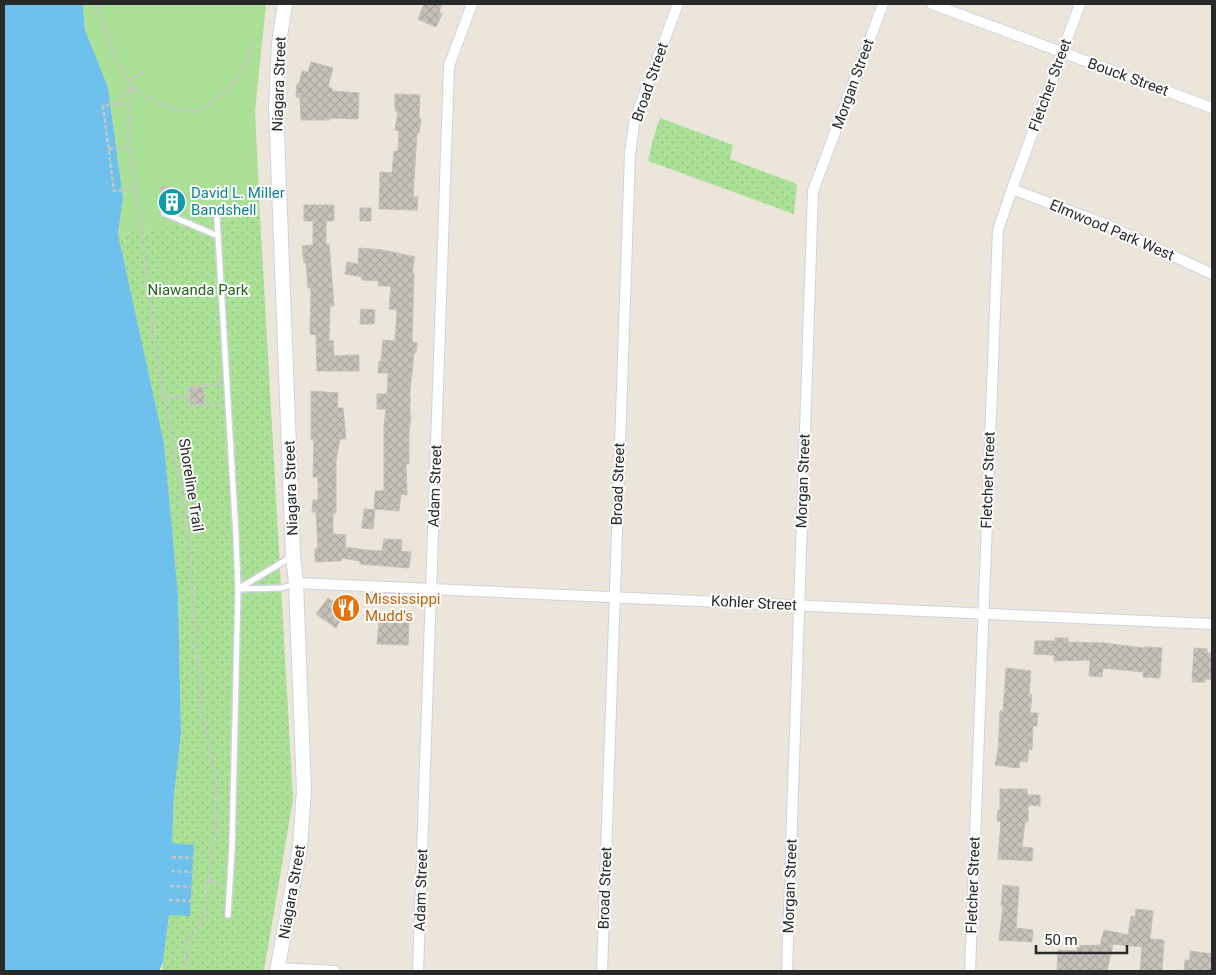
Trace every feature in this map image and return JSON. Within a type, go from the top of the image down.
[{"type":"main road","name":"Niagara Street","points":[[278,970],[300,847],[304,797],[276,106],[279,43],[285,4]]},
{"type":"street","name":"Adam Street","points":[[418,971],[449,66],[472,4]]},
{"type":"street","name":"Broad Street","points":[[602,971],[630,154],[634,124],[639,108],[678,4]]},
{"type":"street","name":"Morgan Street","points":[[787,971],[814,191],[883,4]]},
{"type":"street","name":"Bouck Street","points":[[932,4],[1212,108]]},
{"type":"street","name":"Fletcher Street","points":[[970,971],[998,230],[1080,4]]},
{"type":"street","name":"Elmwood Park West","points":[[1012,189],[1107,225],[1212,274]]},
{"type":"street","name":"Kohler Street","points":[[296,583],[1212,624]]},
{"type":"street","points":[[278,970],[336,971]]},
{"type":"lane","points":[[164,213],[218,236]]},
{"type":"lane","points":[[217,219],[238,589],[232,848],[228,915]]},
{"type":"lane","points":[[238,589],[293,556]]},
{"type":"lane","points":[[238,589],[282,588],[296,583]]},
{"type":"path","name":"Shoreline Trail","points":[[99,4],[102,22],[113,52],[132,87],[128,122],[130,146],[148,273],[153,334],[188,533],[201,709],[213,763],[218,804],[202,922],[187,940],[186,971]]},
{"type":"path","points":[[117,104],[132,87],[149,98],[174,108],[198,112],[238,79],[250,55],[253,40]]},
{"type":"path","points":[[129,80],[147,70]]},
{"type":"path","points":[[130,106],[117,104],[103,106],[114,191],[136,189]]},
{"type":"path","points":[[109,148],[130,146]]},
{"type":"path","points":[[227,384],[188,387],[190,406],[228,402]]},
{"type":"path","points":[[165,398],[189,397]]},
{"type":"path","points":[[172,857],[193,858]]},
{"type":"path","points":[[171,871],[192,872]]},
{"type":"path","points":[[208,881],[230,882]]},
{"type":"path","points":[[170,886],[191,887]]},
{"type":"path","points":[[169,900],[190,901]]},
{"type":"green space","points":[[83,4],[266,4],[255,111],[260,215],[118,234],[123,198],[108,87],[85,30]]},
{"type":"green space","points":[[660,118],[733,145],[730,159],[797,184],[794,214],[648,161]]},
{"type":"green space","name":"Niawanda Park","points":[[260,215],[293,799],[264,971],[162,971],[169,915],[190,915],[194,845],[172,844],[174,796],[181,733],[178,594],[164,443],[118,234]]},
{"type":"water","points":[[4,4],[83,4],[85,30],[108,87],[123,198],[118,234],[164,443],[178,594],[181,733],[174,796],[172,843],[194,845],[190,916],[169,915],[163,962],[159,971],[4,971]]},
{"type":"building","points":[[424,4],[442,4],[439,12],[442,14],[436,27],[418,19]]},
{"type":"building","points":[[311,62],[333,68],[328,87],[332,88],[332,91],[359,93],[358,119],[301,120],[300,98],[296,97],[297,84],[299,84],[302,71],[308,72]]},
{"type":"building","points":[[395,94],[420,95],[419,119],[421,119],[419,133],[417,133],[413,197],[418,197],[417,210],[379,209],[380,172],[392,173],[394,151],[398,151],[399,131],[395,130],[398,111],[395,111]]},
{"type":"building","name":"David L. Miller Bandshell","points":[[161,187],[171,187],[180,190],[187,196],[171,210],[165,207]]},
{"type":"building","points":[[304,205],[334,205],[334,221],[326,221],[326,244],[329,244],[334,306],[330,306],[329,341],[333,340],[334,356],[359,355],[359,371],[317,371],[316,335],[310,334],[311,288],[308,288],[306,263],[304,263],[302,246],[313,245],[313,221],[304,221]]},
{"type":"building","points":[[360,208],[371,208],[371,221],[360,221]]},
{"type":"building","points":[[359,248],[383,250],[415,257],[412,273],[414,273],[412,342],[417,343],[410,390],[409,464],[406,464],[407,495],[401,494],[399,511],[374,509],[375,491],[384,491],[384,426],[386,409],[377,409],[377,394],[387,394],[388,373],[378,373],[379,361],[381,362],[383,340],[395,341],[397,310],[389,309],[391,286],[378,286],[379,281],[362,280],[362,277],[345,274],[347,262],[358,264]]},
{"type":"building","points":[[361,309],[375,310],[374,324],[360,324]]},
{"type":"building","points":[[203,387],[205,404],[191,404],[190,388]]},
{"type":"building","points":[[311,391],[338,393],[337,408],[343,408],[346,439],[340,439],[336,460],[336,513],[333,513],[333,534],[346,535],[345,547],[364,550],[382,551],[384,539],[402,540],[401,551],[411,552],[409,568],[360,564],[360,561],[341,558],[341,561],[315,562],[315,548],[318,548],[316,512],[312,512],[313,500],[318,500],[318,477],[313,477],[314,440],[311,440]]},
{"type":"building","points":[[364,509],[375,510],[373,529],[362,528]]},
{"type":"building","points":[[328,598],[342,609],[342,618],[336,628],[316,614]]},
{"type":"building","points":[[379,621],[409,623],[408,645],[377,644]]},
{"type":"building","points":[[1055,638],[1068,638],[1068,642],[1162,648],[1160,678],[1143,677],[1143,672],[1103,668],[1102,677],[1089,676],[1090,660],[1054,661],[1054,655],[1034,654],[1035,641],[1055,641]]},
{"type":"building","points":[[1194,648],[1207,649],[1207,653],[1212,653],[1212,679],[1205,679],[1205,682],[1192,682]]},
{"type":"building","points":[[1006,668],[1031,671],[1029,694],[1032,695],[1030,713],[1038,713],[1037,726],[1033,726],[1032,750],[1029,749],[1027,762],[1020,761],[1019,768],[995,765],[998,751],[1000,711],[1003,711]]},
{"type":"building","points":[[1000,789],[1027,789],[1027,795],[1040,795],[1040,806],[1028,805],[1028,822],[1025,822],[1022,847],[1033,848],[1032,861],[998,859],[1001,821],[997,821],[998,810],[1000,810]]},
{"type":"building","points":[[1003,885],[1019,887],[1016,928],[1033,930],[1032,942],[999,940],[1003,906],[1001,906]]},
{"type":"building","points":[[1136,909],[1153,911],[1150,939],[1164,940],[1162,971],[1140,971],[1142,947],[1113,944],[1107,971],[1057,971],[1058,950],[1077,951],[1077,946],[1100,945],[1104,930],[1128,935],[1131,916],[1135,917]]},
{"type":"building","points":[[1190,951],[1212,954],[1212,971],[1184,971],[1185,960],[1190,960]]},
{"type":"place","name":"David L. Miller Bandshell","points":[[172,202]]},
{"type":"place","name":"Mississippi Mudd's","points":[[346,608]]}]
